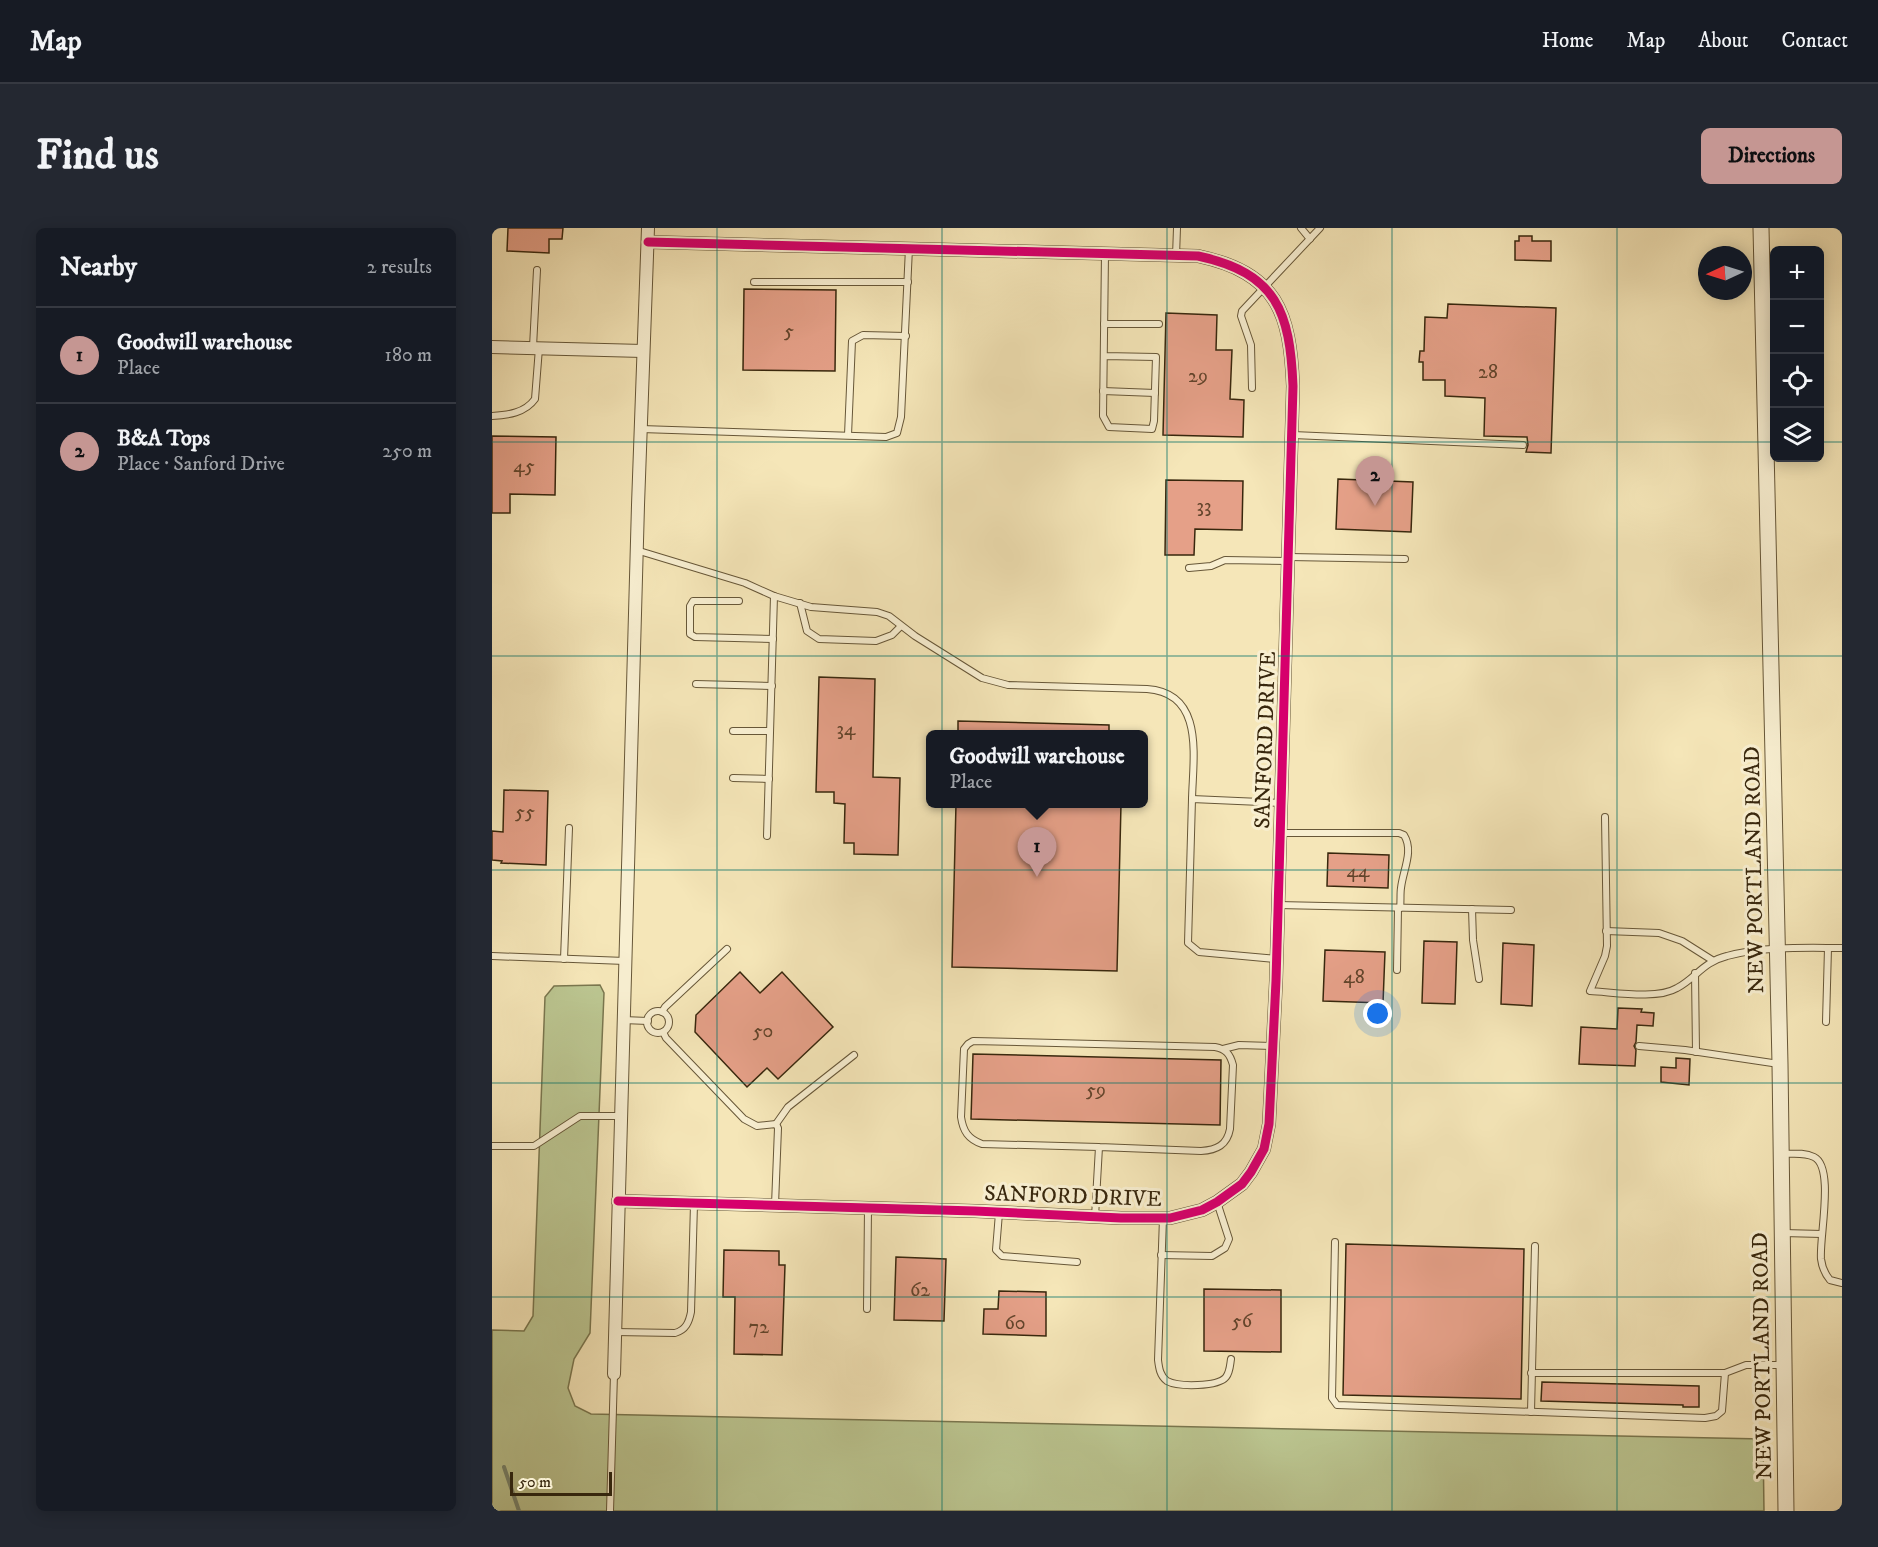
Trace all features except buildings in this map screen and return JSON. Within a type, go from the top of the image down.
[{"type":"street","points":[[614,1374],[636,550],[648,228]]},
{"type":"street","name":"NEW PORTLAND ROAD","points":[[1761,228],[1780,1065],[1786,1511]]},
{"type":"street","name":"SANFORD DRIVE","points":[[618,1201],[1163,1218],[1202,1210],[1217,1202],[1242,1184],[1251,1173],[1264,1149],[1269,1124],[1282,803],[1293,435],[1292,350],[1282,313],[1264,288],[1230,265],[1198,256],[648,242]]},
{"type":"street","points":[[492,347],[643,351]]},
{"type":"lane","points":[[1176,256],[1177,228]]},
{"type":"lane","points":[[1301,228],[1310,238]]},
{"type":"lane","points":[[1252,388],[1251,345],[1241,316],[1242,311],[1320,228]]},
{"type":"lane","points":[[640,429],[886,437],[897,433],[901,417],[909,248]]},
{"type":"lane","points":[[1104,356],[1156,357],[1154,426],[1150,429],[1109,427],[1103,416],[1105,254]]},
{"type":"lane","points":[[492,416],[517,412],[526,408],[535,399],[537,270]]},
{"type":"lane","points":[[754,282],[908,282]]},
{"type":"lane","points":[[1104,324],[1160,324]]},
{"type":"lane","points":[[848,435],[852,341],[863,335],[906,336]]},
{"type":"lane","points":[[1103,391],[1155,393]]},
{"type":"lane","points":[[1293,435],[1522,445]]},
{"type":"lane","points":[[636,550],[745,583],[774,596],[811,607],[877,612],[889,616],[966,669],[993,682],[1008,685],[1147,689],[1168,693],[1179,701],[1190,720],[1192,799],[1188,943],[1199,952],[1277,959]]},
{"type":"lane","points":[[1188,568],[1211,567],[1225,560],[1405,559]]},
{"type":"lane","points":[[767,836],[774,596]]},
{"type":"lane","points":[[739,601],[693,601],[690,606],[690,634],[695,637],[773,639]]},
{"type":"lane","points":[[800,603],[807,631],[819,639],[876,641],[892,635],[901,626]]},
{"type":"lane","points":[[696,684],[772,686]]},
{"type":"lane","points":[[733,731],[770,731]]},
{"type":"lane","points":[[733,778],[769,779]]},
{"type":"lane","points":[[1192,799],[1282,803]]},
{"type":"lane","points":[[1605,817],[1605,956],[1592,982],[1590,992],[1662,994],[1677,988],[1712,960],[1741,952],[1842,948]]},
{"type":"lane","points":[[564,959],[569,828]]},
{"type":"lane","points":[[1281,833],[1400,833],[1404,835],[1408,848],[1399,908],[1397,970]]},
{"type":"lane","points":[[1278,905],[1511,910]]},
{"type":"lane","points":[[1472,909],[1473,940],[1479,979]]},
{"type":"lane","points":[[1606,931],[1659,933],[1682,941],[1712,960]]},
{"type":"lane","points":[[1826,1022],[1828,948]]},
{"type":"lane","points":[[662,1012],[727,949]]},
{"type":"lane","points":[[492,957],[625,961]]},
{"type":"lane","points":[[1695,973],[1696,1052]]},
{"type":"lane","points":[[662,1012],[652,1013],[648,1026],[653,1031],[663,1032]]},
{"type":"lane","points":[[662,1012],[669,1020],[668,1027],[663,1032]]},
{"type":"lane","points":[[623,1020],[648,1021]]},
{"type":"lane","points":[[663,1032],[666,1038],[744,1119],[757,1126],[776,1124],[788,1107],[854,1055]]},
{"type":"lane","points":[[1223,1049],[1230,1056],[1233,1065],[1230,1129],[1228,1138],[1216,1149],[1201,1151],[982,1144],[973,1141],[962,1127],[964,1049],[974,1041],[1223,1049],[1239,1045],[1273,1046]]},
{"type":"lane","points":[[1639,1046],[1780,1065]]},
{"type":"lane","points":[[492,1146],[534,1146],[580,1116],[620,1116]]},
{"type":"lane","points":[[775,1206],[778,1128],[776,1124]]},
{"type":"lane","points":[[1095,1217],[1098,1147]]},
{"type":"lane","points":[[1781,1154],[1802,1153],[1815,1157],[1822,1164],[1825,1190],[1821,1261],[1825,1274],[1830,1280],[1842,1283]]},
{"type":"lane","points":[[1161,1255],[1212,1256],[1225,1248],[1229,1239],[1217,1202]]},
{"type":"lane","points":[[615,1332],[675,1333],[681,1331],[689,1321],[694,1203]]},
{"type":"lane","points":[[867,1309],[868,1208]]},
{"type":"lane","points":[[999,1212],[996,1250],[998,1254],[1077,1262]]},
{"type":"lane","points":[[1163,1218],[1158,1360],[1160,1371],[1165,1380],[1173,1383],[1214,1385],[1227,1377],[1231,1359]]},
{"type":"lane","points":[[1782,1233],[1822,1234]]},
{"type":"lane","points":[[1335,1242],[1332,1398],[1337,1405],[1716,1416],[1722,1411],[1725,1373]]},
{"type":"lane","points":[[1531,1412],[1535,1246]]},
{"type":"lane","points":[[1531,1373],[1725,1373],[1746,1365],[1784,1365]]},
{"type":"lane","points":[[610,1511],[614,1374]]},
{"type":"green space","points":[[600,985],[604,993],[590,1333],[574,1359],[568,1388],[575,1406],[591,1414],[1763,1439],[1764,1511],[492,1511],[492,1330],[524,1331],[533,1316],[545,997],[554,986]]},
{"type":"waterway","points":[[504,1467],[519,1511]]},
{"type":"cycle path","points":[[618,1201],[975,1211],[1121,1218],[1170,1218],[1202,1210],[1242,1184],[1264,1149],[1269,1124],[1276,981],[1293,386],[1288,337],[1282,317],[1274,300],[1262,285],[1246,273],[1225,263],[1198,256],[648,242]]},
{"type":"place","name":"B&A Tops","points":[[1375,506]]},
{"type":"place","name":"Goodwill warehouse","points":[[1037,877]]}]
